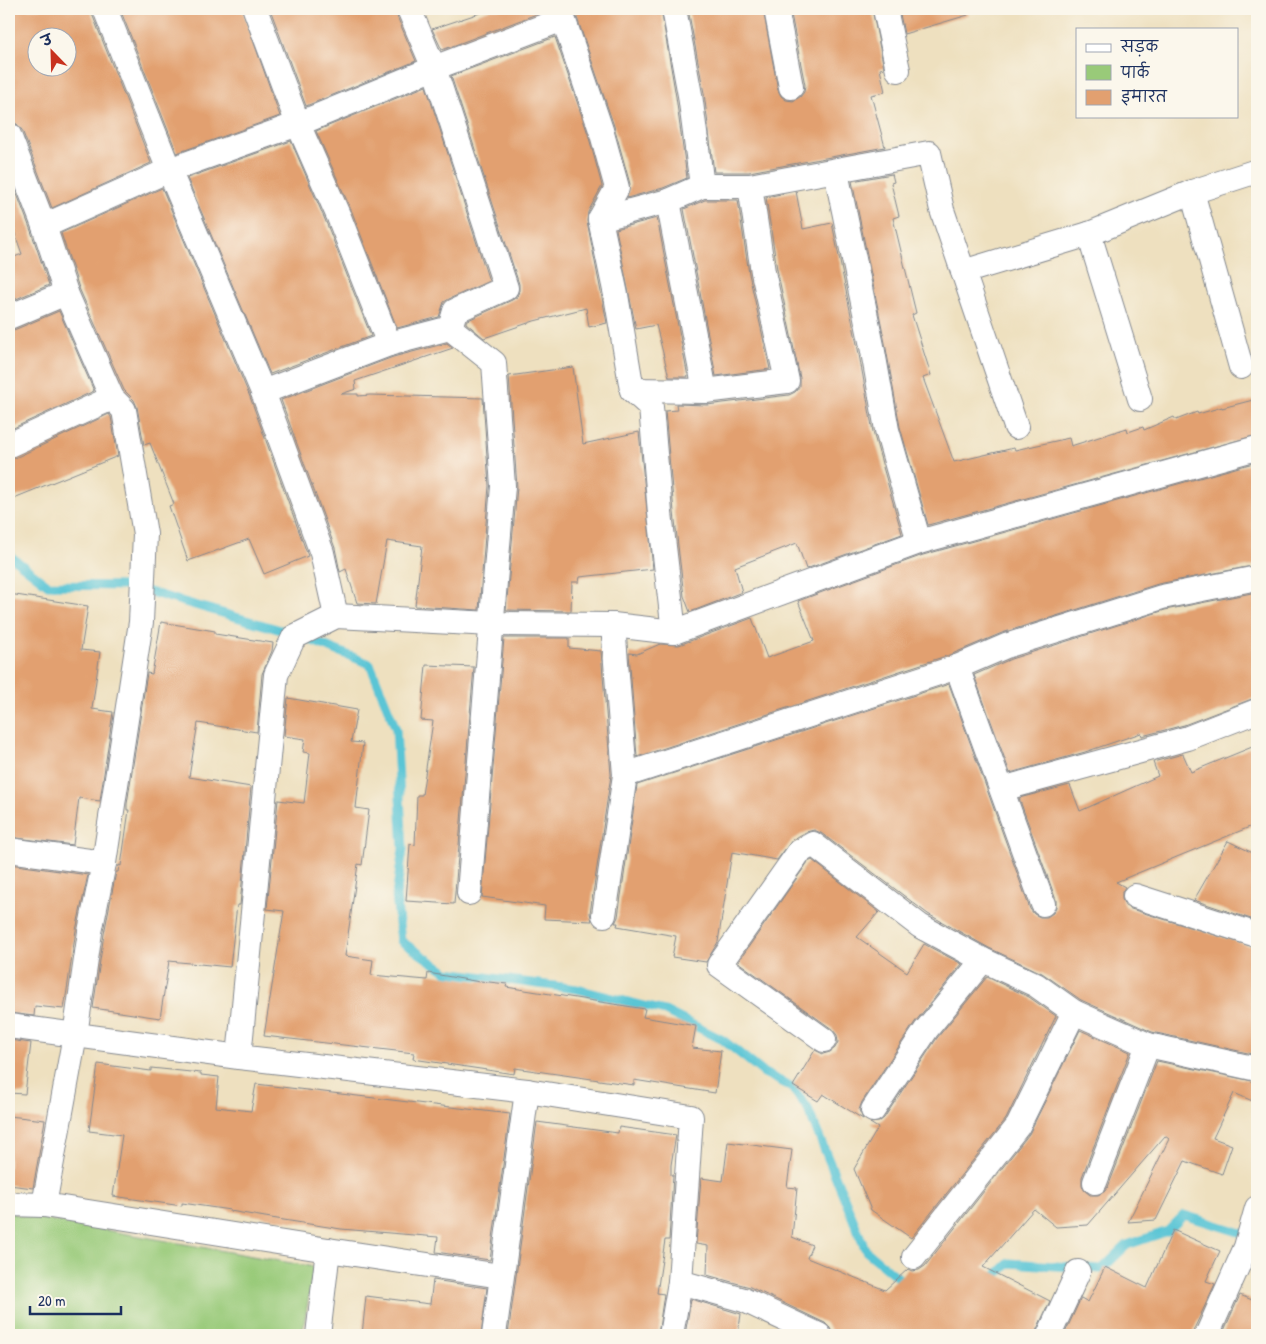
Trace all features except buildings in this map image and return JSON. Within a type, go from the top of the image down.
[{"type":"street","points":[[105,9],[169,170],[263,392],[322,553],[336,616]]},
{"type":"street","points":[[255,9],[298,124],[339,217],[389,344]]},
{"type":"street","points":[[409,9],[434,68],[506,288],[455,311],[450,328]]},
{"type":"street","points":[[674,9],[690,95],[702,186]]},
{"type":"street","points":[[776,9],[791,87]]},
{"type":"street","points":[[886,9],[898,70]]},
{"type":"street","points":[[44,226],[169,170],[298,124],[561,14],[600,130],[617,188],[600,219],[616,295],[632,390],[651,407],[660,513],[674,632]]},
{"type":"street","points":[[9,135],[18,190],[44,226],[66,293],[112,398],[124,410],[145,534],[141,622],[104,864],[90,932],[75,1034],[44,1205]]},
{"type":"street","points":[[600,219],[668,201],[702,186],[750,186],[836,172],[929,153],[942,210],[1016,428]]},
{"type":"street","points":[[963,272],[1089,234],[1192,192],[1257,171]]},
{"type":"street","points":[[836,172],[872,346],[887,430],[919,542]]},
{"type":"street","points":[[632,390],[705,391],[787,381],[763,272],[750,186]]},
{"type":"street","points":[[1192,192],[1241,367]]},
{"type":"street","points":[[668,201],[705,391]]},
{"type":"street","points":[[1089,234],[1140,399]]},
{"type":"street","points":[[9,318],[66,293]]},
{"type":"street","points":[[263,392],[389,344],[450,328]]},
{"type":"street","points":[[450,328],[494,363],[503,486],[469,893]]},
{"type":"street","points":[[9,445],[112,398]]},
{"type":"street","points":[[239,1057],[276,675],[294,637],[336,616],[492,624],[613,625],[674,632],[919,542],[1257,448]]},
{"type":"street","points":[[625,775],[957,667],[1006,646],[1162,598],[1257,578]]},
{"type":"street","points":[[604,914],[625,775],[613,625]]},
{"type":"street","points":[[957,667],[1043,904]]},
{"type":"street","points":[[1002,789],[1188,738],[1256,714]]},
{"type":"street","points":[[824,1040],[719,965],[799,852],[813,844],[920,926],[983,960],[1036,984],[1074,1012],[1148,1045],[1257,1069]]},
{"type":"street","points":[[9,850],[104,864]]},
{"type":"street","points":[[1135,896],[1257,935]]},
{"type":"street","points":[[873,1110],[926,1030],[983,960]]},
{"type":"street","points":[[914,1257],[1018,1126],[1074,1012]]},
{"type":"street","points":[[9,1026],[239,1057],[527,1090],[690,1117],[680,1282],[671,1335]]},
{"type":"street","points":[[1095,1182],[1148,1045]]},
{"type":"street","points":[[494,1335],[527,1090]]},
{"type":"street","points":[[9,1204],[44,1205],[501,1276]]},
{"type":"street","points":[[1207,1335],[1246,1247],[1257,1208]]},
{"type":"street","points":[[318,1335],[328,1250]]},
{"type":"street","points":[[1050,1335],[1078,1272]]},
{"type":"street","points":[[680,1282],[744,1300],[819,1335]]},
{"type":"green space","points":[[9,1213],[314,1267],[302,1335],[9,1335]]},
{"type":"waterway","points":[[9,555],[48,585],[129,586],[298,635],[370,664],[396,729],[403,849],[396,896],[401,941],[447,972],[577,989],[665,1011],[723,1040],[764,1073],[790,1086],[807,1107],[866,1251],[907,1285]]},
{"type":"waterway","points":[[990,1281],[1009,1263],[1102,1269],[1127,1245],[1168,1231],[1184,1215],[1248,1235]]}]
